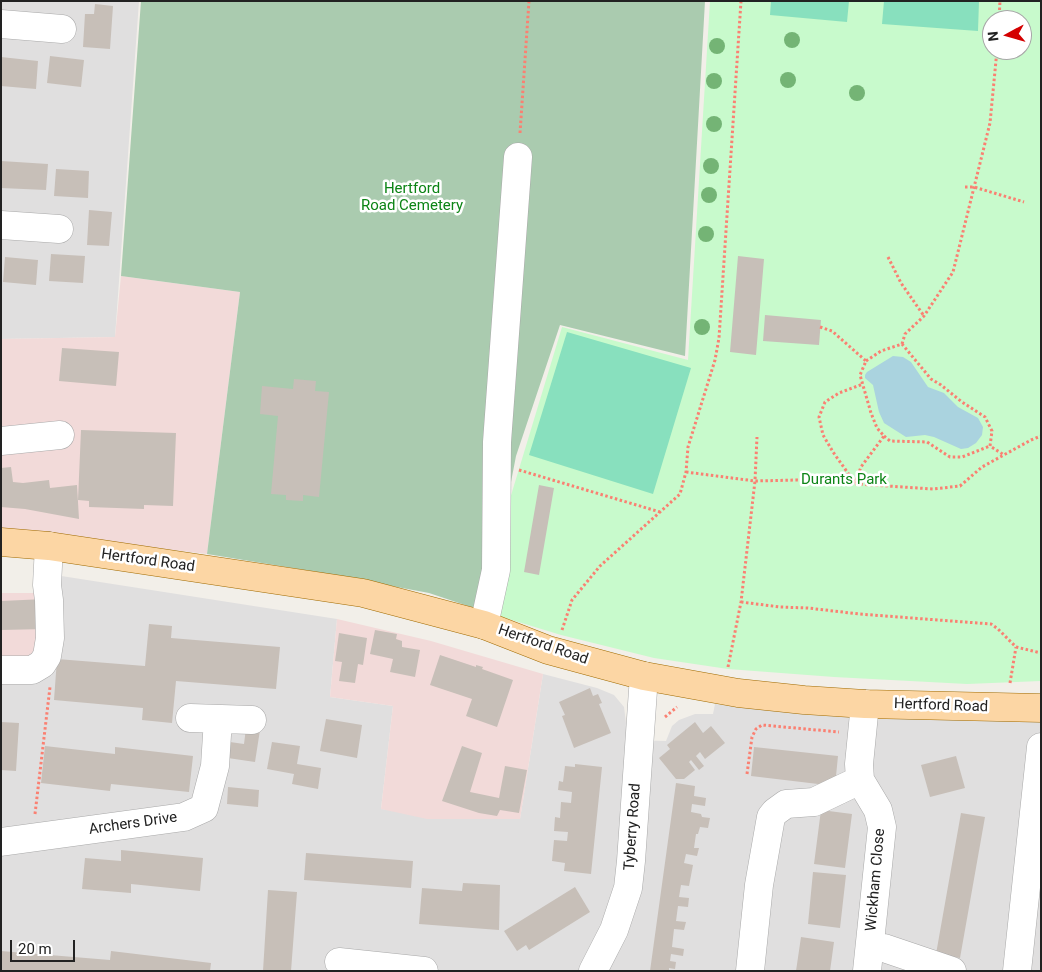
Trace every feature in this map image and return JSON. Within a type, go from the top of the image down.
[{"type":"main road","name":"Hertford Road","points":[[1,542],[49,546],[363,593],[484,625],[558,653],[644,676],[760,696],[865,704],[1041,708]]},
{"type":"street","points":[[1,24],[62,29]]},
{"type":"street","points":[[484,625],[496,570],[497,465],[518,156]]},
{"type":"street","points":[[1,225],[59,229]]},
{"type":"street","points":[[1,441],[60,435]]},
{"type":"street","points":[[1,670],[32,670],[42,664],[47,656],[50,638],[47,586],[49,546]]},
{"type":"street","name":"Tyberry Road","points":[[593,971],[614,930],[628,888],[644,676]]},
{"type":"street","points":[[750,971],[758,885],[771,817],[786,804],[814,802],[860,780],[859,764],[865,704]]},
{"type":"street","points":[[190,718],[252,720]]},
{"type":"street","name":"Archers Drive","points":[[1,842],[184,818],[204,808],[215,766],[218,719]]},
{"type":"street","points":[[1017,971],[1041,746]]},
{"type":"street","name":"Wickham Close","points":[[860,780],[878,810],[882,827],[878,960]]},
{"type":"street","points":[[895,864],[878,960],[952,971]]},
{"type":"street","points":[[339,962],[424,971]]},
{"type":"path","points":[[518,156],[529,1]]},
{"type":"path","points":[[558,653],[561,635],[572,600],[600,566],[680,494],[686,472],[688,447],[715,360],[719,338],[741,1]]},
{"type":"path","points":[[902,344],[905,334],[924,316],[952,272],[990,123],[995,60]]},
{"type":"path","points":[[966,187],[1024,202]]},
{"type":"path","points":[[888,257],[901,283],[924,316]]},
{"type":"path","points":[[820,327],[832,331],[866,361]]},
{"type":"path","points":[[902,344],[880,351],[866,361],[860,375],[877,428],[890,441],[926,442],[950,456],[962,457],[990,446]]},
{"type":"path","points":[[902,344],[931,380],[985,417],[992,431],[990,446]]},
{"type":"path","points":[[855,483],[823,435],[819,417],[825,402],[838,393],[863,384]]},
{"type":"path","points":[[855,483],[861,466],[884,436]]},
{"type":"path","points":[[686,472],[755,481],[797,480],[933,489],[960,486],[982,467],[1041,436]]},
{"type":"path","points":[[728,668],[741,602],[755,481],[757,437]]},
{"type":"path","points":[[990,446],[1005,455]]},
{"type":"path","points":[[497,465],[660,512]]},
{"type":"path","points":[[741,602],[859,614],[991,624],[1016,647],[1041,653]]},
{"type":"path","points":[[1011,708],[1010,682],[1016,647]]},
{"type":"path","points":[[38,836],[35,810],[51,685]]},
{"type":"path","points":[[661,720],[678,707],[684,705]]},
{"type":"path","points":[[747,774],[752,737],[756,729],[762,725],[862,734]]},
{"type":"shaded area","points":[[1,1],[139,1],[115,337],[1,339]]},
{"type":"shaded area","points":[[121,276],[240,292],[207,554],[1,528],[1,339],[115,337]]},
{"type":"shaded area","points":[[55,575],[337,619],[330,697],[393,706],[381,809],[520,819],[543,674],[597,688],[614,695],[624,707],[628,740],[666,741],[672,726],[679,720],[695,714],[713,714],[715,704],[842,717],[894,714],[1041,718],[1041,971],[1,971],[1,674]]},
{"type":"shaded area","points":[[1,593],[54,593],[49,677],[1,674]]},
{"type":"shaded area","points":[[337,619],[431,641],[543,674],[520,819],[427,819],[381,809],[393,706],[330,697]]},
{"type":"green space","name":"Hertford Road Cemetery","points":[[141,1],[705,1],[685,356],[560,325],[516,456],[486,612],[429,593],[207,554],[240,292],[121,276]]},
{"type":"green space","name":"Durants Park","points":[[710,1],[1041,1],[1041,681],[967,684],[728,669],[654,658],[561,635],[489,613],[509,502],[562,327],[688,360]]},
{"type":"green space","points":[[771,1],[849,1],[847,22],[770,15]]},
{"type":"green space","points":[[884,1],[979,1],[978,31],[882,24]]},
{"type":"green space","points":[[567,332],[691,368],[653,494],[529,455]]},
{"type":"water","points":[[893,356],[903,357],[911,362],[928,387],[944,393],[958,407],[978,418],[983,427],[982,435],[976,443],[968,448],[961,449],[925,435],[906,437],[884,423],[879,412],[873,385],[865,378],[865,375]]},
{"type":"building","points":[[95,4],[113,6],[110,49],[83,47],[85,14],[94,14]]},
{"type":"building","points":[[50,56],[84,60],[81,87],[47,83]]},
{"type":"building","points":[[1,57],[38,61],[36,89],[1,86]]},
{"type":"building","points":[[1,161],[48,164],[46,190],[1,188]]},
{"type":"building","points":[[56,169],[89,171],[88,198],[54,196]]},
{"type":"building","points":[[89,210],[112,212],[109,246],[87,245]]},
{"type":"building","points":[[51,254],[85,256],[83,283],[49,281]]},
{"type":"building","points":[[738,256],[764,259],[756,355],[730,352]]},
{"type":"building","points":[[5,257],[38,260],[36,285],[3,282]]},
{"type":"building","points":[[765,315],[821,320],[819,345],[763,341]]},
{"type":"building","points":[[62,348],[119,352],[116,386],[59,381]]},
{"type":"building","points":[[294,379],[316,381],[315,391],[329,392],[319,497],[303,495],[303,501],[286,500],[286,495],[271,494],[278,416],[260,414],[262,386],[293,389]]},
{"type":"building","points":[[81,430],[176,433],[173,506],[144,505],[144,509],[89,507],[89,501],[78,500]]},
{"type":"building","points":[[11,467],[13,482],[23,483],[49,480],[50,488],[77,485],[79,519],[25,509],[1,507],[1,468]]},
{"type":"building","points":[[539,485],[554,488],[539,575],[524,572]]},
{"type":"building","points":[[45,599],[46,629],[1,630],[1,601]]},
{"type":"building","points":[[149,624],[172,626],[171,638],[280,647],[276,689],[176,681],[172,723],[142,720],[143,708],[54,700],[57,659],[145,666]]},
{"type":"building","points":[[375,630],[397,634],[396,639],[402,641],[402,647],[420,650],[415,677],[390,672],[393,659],[370,654]]},
{"type":"building","points":[[339,633],[367,638],[363,665],[358,664],[355,683],[339,681],[342,662],[335,661]]},
{"type":"building","points":[[440,655],[476,667],[476,665],[483,667],[482,669],[513,680],[497,727],[466,716],[472,699],[430,685]]},
{"type":"building","points":[[590,688],[593,696],[598,694],[602,703],[599,704],[611,733],[574,748],[562,716],[565,715],[559,702]]},
{"type":"building","points":[[326,719],[362,725],[357,758],[320,751]]},
{"type":"building","points":[[1,722],[19,723],[16,771],[1,770]]},
{"type":"building","points":[[695,722],[703,733],[711,726],[725,743],[705,759],[700,752],[696,756],[704,766],[699,770],[691,760],[689,762],[695,770],[684,779],[676,779],[659,758],[670,749],[667,745]]},
{"type":"building","points":[[246,728],[260,730],[255,762],[221,757],[223,741],[244,744]]},
{"type":"building","points":[[272,742],[300,746],[297,764],[321,768],[318,789],[292,784],[294,774],[267,769]]},
{"type":"building","points":[[45,746],[115,754],[115,747],[193,756],[189,792],[111,784],[110,791],[41,783]]},
{"type":"building","points":[[462,746],[482,753],[470,792],[499,798],[505,766],[527,770],[519,813],[500,810],[497,816],[479,813],[442,801]]},
{"type":"building","points":[[754,747],[838,756],[835,786],[751,776]]},
{"type":"building","points":[[956,756],[965,788],[930,797],[921,765]]},
{"type":"building","points":[[575,764],[602,767],[591,874],[564,871],[565,863],[552,861],[554,840],[567,841],[568,832],[554,831],[555,817],[560,818],[561,802],[571,803],[572,792],[558,790],[559,781],[563,782],[565,766],[575,767]]},
{"type":"building","points":[[676,783],[695,786],[694,796],[706,798],[705,806],[692,804],[691,812],[710,818],[708,828],[700,827],[698,834],[696,834],[694,848],[699,848],[697,856],[686,854],[684,863],[693,865],[689,886],[681,885],[679,897],[689,898],[688,907],[678,906],[676,921],[686,922],[684,930],[674,929],[672,947],[684,949],[683,956],[671,954],[670,961],[676,962],[675,969],[669,968],[669,971],[650,971]]},
{"type":"building","points":[[228,787],[259,790],[258,807],[227,804]]},
{"type":"building","points":[[821,810],[852,814],[845,868],[814,864]]},
{"type":"building","points":[[961,813],[985,817],[960,958],[936,954]]},
{"type":"building","points":[[121,850],[203,858],[200,891],[131,884],[131,893],[82,889],[85,858],[121,861]]},
{"type":"building","points":[[306,853],[413,861],[411,888],[304,880]]},
{"type":"building","points":[[813,872],[846,875],[840,928],[808,924]]},
{"type":"building","points":[[463,883],[500,885],[499,930],[419,924],[422,888],[462,891]]},
{"type":"building","points":[[575,887],[590,912],[529,950],[526,945],[517,951],[504,931]]},
{"type":"building","points":[[268,890],[297,892],[291,971],[263,971]]},
{"type":"building","points":[[801,937],[834,942],[830,971],[796,971]]},
{"type":"building","points":[[1,951],[110,960],[111,951],[211,963],[210,971],[1,971]]}]
